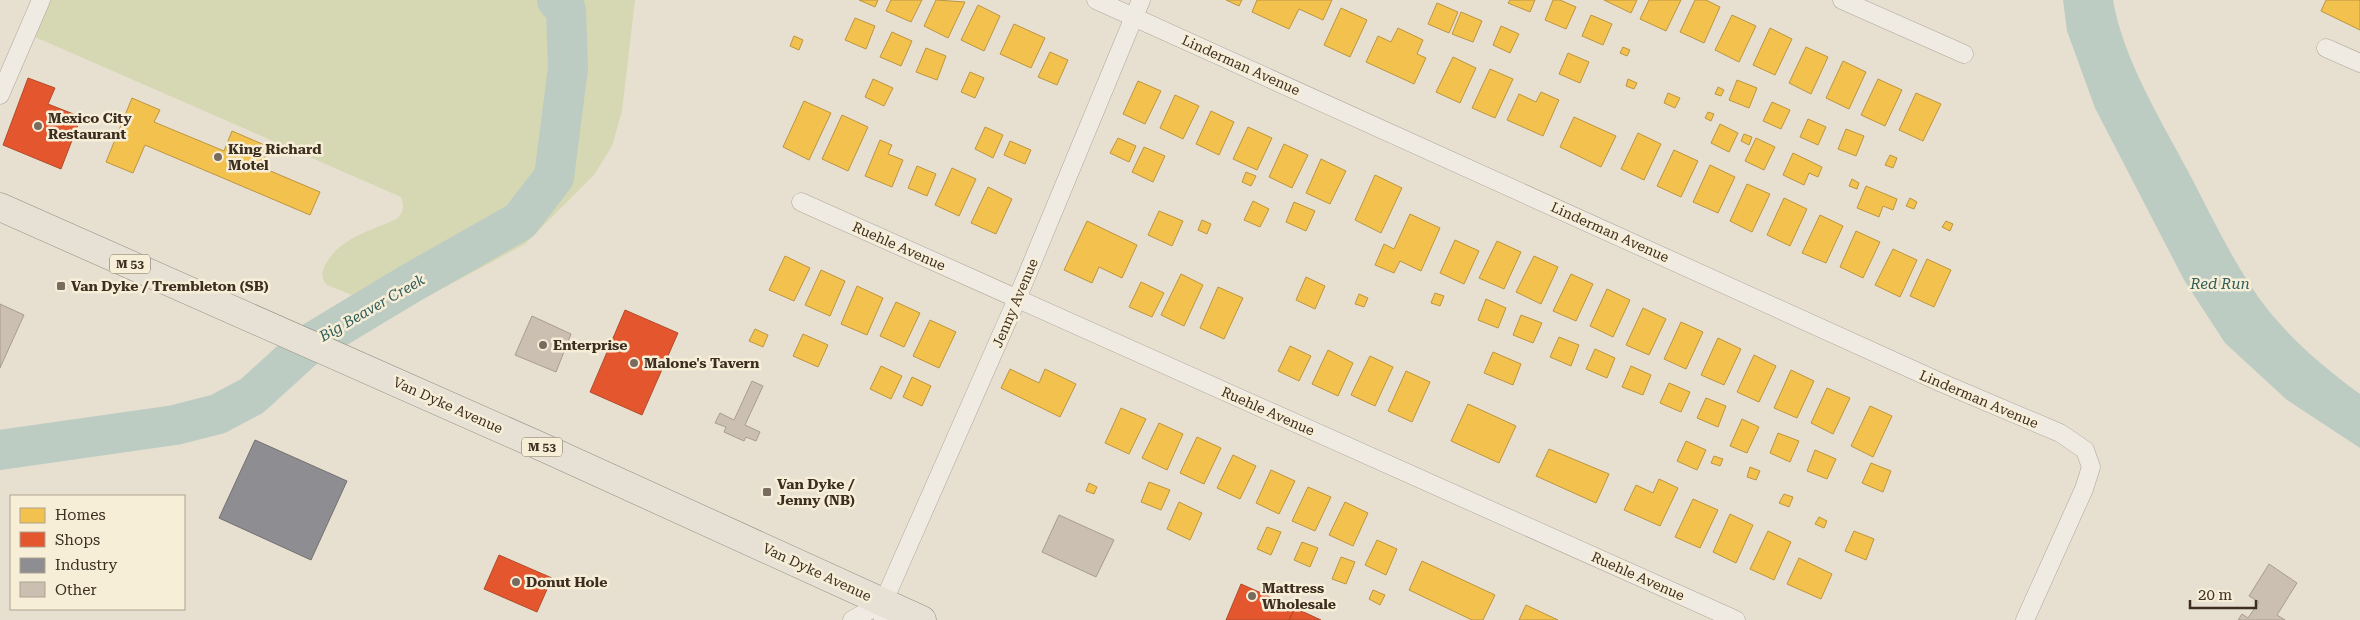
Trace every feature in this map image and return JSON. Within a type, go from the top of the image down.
[{"type":"main road","name":"Van Dyke Avenue","points":[[0,207],[340,357],[883,611],[922,620]]},
{"type":"street","points":[[0,95],[41,0]]},
{"type":"street","name":"Linderman Avenue","points":[[1096,0],[1942,383],[2060,433],[2085,450],[2091,467],[2084,489],[2025,620]]},
{"type":"street","name":"Jenny Avenue","points":[[883,611],[1017,299],[1141,0]]},
{"type":"street","points":[[1842,0],[1964,54]]},
{"type":"street","points":[[2326,48],[2360,63]]},
{"type":"street","name":"Ruehle Avenue","points":[[801,202],[1736,620]]},
{"type":"street","points":[[852,620],[883,611]]},
{"type":"green space","points":[[51,0],[635,0],[622,111],[612,146],[594,175],[525,244],[397,313],[327,285],[322,275],[329,258],[345,243],[365,232],[397,219],[403,208],[401,197],[35,37]]},
{"type":"water","name":"Red Run","points":[[2063,0],[2113,0],[2125,44],[2144,89],[2226,243],[2256,294],[2289,334],[2323,365],[2360,394],[2360,448],[2287,400],[2225,343],[2184,280],[2095,108],[2067,31]]},
{"type":"building: Homes","points":[[859,0],[878,0],[875,7]]},
{"type":"building: Homes","points":[[891,0],[922,0],[911,22],[886,11]]},
{"type":"building: Homes","points":[[936,0],[965,2],[948,38],[924,26]]},
{"type":"building: Homes","points":[[1226,0],[1242,0],[1239,6]]},
{"type":"building: Homes","points":[[1257,0],[1332,0],[1323,20],[1299,9],[1289,29],[1252,12]]},
{"type":"building: Homes","points":[[1510,0],[1535,0],[1530,12],[1508,3]]},
{"type":"building: Homes","points":[[1553,0],[1560,0],[1576,7],[1566,29],[1545,20]]},
{"type":"building: Homes","points":[[1604,0],[1637,0],[1631,13]]},
{"type":"building: Homes","points":[[1649,0],[1681,0],[1666,31],[1640,19]]},
{"type":"building: Homes","points":[[1695,0],[1706,0],[1720,7],[1704,43],[1680,32]]},
{"type":"building: Homes","points":[[2326,0],[2360,0],[2360,30],[2321,11]]},
{"type":"building: Homes","points":[[1437,3],[1458,12],[1449,33],[1428,24]]},
{"type":"building: Homes","points":[[978,5],[1000,16],[984,51],[961,40]]},
{"type":"building: Homes","points":[[1341,8],[1367,20],[1350,57],[1324,45]]},
{"type":"building: Homes","points":[[1461,12],[1482,21],[1473,42],[1452,34]]},
{"type":"building: Homes","points":[[1591,15],[1612,24],[1603,45],[1582,36]]},
{"type":"building: Homes","points":[[1732,15],[1756,26],[1739,62],[1715,50]]},
{"type":"building: Homes","points":[[855,18],[875,26],[866,49],[845,40]]},
{"type":"building: Homes","points":[[1014,24],[1045,38],[1031,68],[1000,54]]},
{"type":"building: Homes","points":[[1501,26],[1519,34],[1510,53],[1493,45]]},
{"type":"building: Homes","points":[[1398,28],[1423,40],[1417,54],[1426,58],[1414,84],[1366,62],[1378,36],[1391,42]]},
{"type":"building: Homes","points":[[1770,28],[1792,39],[1775,75],[1753,65]]},
{"type":"building: Homes","points":[[892,32],[912,41],[901,66],[880,57]]},
{"type":"building: Homes","points":[[794,36],[803,40],[799,50],[790,46]]},
{"type":"building: Homes","points":[[1623,47],[1630,50],[1627,56],[1620,53]]},
{"type":"building: Homes","points":[[1806,47],[1828,57],[1811,94],[1789,83]]},
{"type":"building: Homes","points":[[926,48],[946,56],[937,80],[916,72]]},
{"type":"building: Homes","points":[[1050,52],[1068,60],[1057,85],[1038,77]]},
{"type":"building: Homes","points":[[1568,53],[1589,62],[1580,83],[1559,74]]},
{"type":"building: Homes","points":[[1453,57],[1476,68],[1460,103],[1436,92]]},
{"type":"building: Homes","points":[[1843,61],[1866,72],[1849,109],[1826,98]]},
{"type":"building: Homes","points":[[1490,69],[1513,79],[1495,118],[1472,108]]},
{"type":"building: Homes","points":[[970,72],[984,78],[975,98],[961,92]]},
{"type":"building: Homes","points":[[873,79],[893,88],[884,106],[865,97]]},
{"type":"building: Homes","points":[[1628,79],[1637,83],[1634,89],[1626,86]]},
{"type":"building: Homes","points":[[1878,79],[1902,90],[1885,126],[1861,115]]},
{"type":"building: Homes","points":[[1737,80],[1757,88],[1749,108],[1729,100]]},
{"type":"building: Homes","points":[[1138,81],[1161,91],[1145,124],[1123,114]]},
{"type":"building: Homes","points":[[1718,87],[1724,90],[1721,96],[1715,94]]},
{"type":"building: Homes","points":[[1541,92],[1559,100],[1543,136],[1507,120],[1519,94],[1536,102]]},
{"type":"building: Homes","points":[[1668,93],[1680,98],[1675,108],[1664,103]]},
{"type":"building: Homes","points":[[1916,93],[1941,104],[1923,141],[1899,130]]},
{"type":"building: Homes","points":[[1175,95],[1199,106],[1183,139],[1160,128]]},
{"type":"building: Homes","name":"King Richard Motel","points":[[132,98],[160,110],[154,122],[224,151],[232,131],[269,147],[261,167],[320,192],[310,215],[145,145],[133,173],[106,162]]},
{"type":"building: Homes","points":[[804,101],[831,113],[809,160],[783,147]]},
{"type":"building: Homes","points":[[1772,102],[1790,110],[1781,129],[1763,121]]},
{"type":"building: Homes","points":[[1211,111],[1234,122],[1219,155],[1196,144]]},
{"type":"building: Homes","points":[[1708,112],[1714,114],[1711,121],[1705,118]]},
{"type":"building: Homes","points":[[842,115],[868,127],[848,171],[822,159]]},
{"type":"building: Homes","points":[[1574,117],[1616,136],[1601,167],[1560,147]]},
{"type":"building: Homes","points":[[1808,119],[1826,127],[1818,145],[1800,137]]},
{"type":"building: Homes","points":[[1720,124],[1738,133],[1729,152],[1711,143]]},
{"type":"building: Homes","points":[[985,127],[1003,135],[993,158],[975,149]]},
{"type":"building: Homes","points":[[1248,127],[1272,138],[1257,170],[1233,159]]},
{"type":"building: Homes","points":[[1846,129],[1864,136],[1856,156],[1838,149]]},
{"type":"building: Homes","points":[[1638,133],[1661,144],[1644,180],[1621,169]]},
{"type":"building: Homes","points":[[1744,134],[1752,137],[1749,145],[1741,141]]},
{"type":"building: Homes","points":[[1118,138],[1136,146],[1129,162],[1110,153]]},
{"type":"building: Homes","points":[[1756,138],[1775,147],[1764,170],[1745,161]]},
{"type":"building: Homes","points":[[880,140],[892,145],[888,154],[903,160],[892,187],[865,176]]},
{"type":"building: Homes","points":[[1010,141],[1031,150],[1025,164],[1004,155]]},
{"type":"building: Homes","points":[[1284,144],[1308,155],[1292,188],[1269,177]]},
{"type":"building: Homes","points":[[1144,147],[1165,156],[1153,182],[1132,172]]},
{"type":"building: Homes","points":[[1674,150],[1698,161],[1681,197],[1657,186]]},
{"type":"building: Homes","points":[[1793,153],[1822,167],[1818,177],[1809,173],[1804,185],[1783,175]]},
{"type":"building: Homes","points":[[1890,155],[1897,158],[1893,168],[1885,165]]},
{"type":"building: Homes","points":[[1321,159],[1346,171],[1330,204],[1306,193]]},
{"type":"building: Homes","points":[[1710,165],[1735,177],[1718,213],[1693,202]]},
{"type":"building: Homes","points":[[917,166],[936,174],[927,196],[908,188]]},
{"type":"building: Homes","points":[[952,168],[976,179],[959,216],[935,205]]},
{"type":"building: Homes","points":[[1246,172],[1256,176],[1251,186],[1242,182]]},
{"type":"building: Homes","points":[[1375,175],[1402,188],[1381,233],[1355,220]]},
{"type":"building: Homes","points":[[1852,179],[1859,183],[1857,189],[1849,186]]},
{"type":"building: Homes","points":[[1747,184],[1770,194],[1752,232],[1730,221]]},
{"type":"building: Homes","points":[[1866,186],[1897,199],[1893,210],[1883,206],[1879,217],[1857,208]]},
{"type":"building: Homes","points":[[988,187],[1012,199],[996,234],[971,223]]},
{"type":"building: Homes","points":[[1784,198],[1807,209],[1790,246],[1767,235]]},
{"type":"building: Homes","points":[[1910,198],[1917,202],[1914,209],[1906,206]]},
{"type":"building: Homes","points":[[1253,201],[1269,209],[1260,227],[1244,220]]},
{"type":"building: Homes","points":[[1294,202],[1315,211],[1306,231],[1286,222]]},
{"type":"building: Homes","points":[[1159,211],[1183,221],[1172,246],[1148,235]]},
{"type":"building: Homes","points":[[1410,214],[1440,228],[1421,271],[1400,261],[1394,273],[1375,265],[1384,244],[1394,249]]},
{"type":"building: Homes","points":[[1820,215],[1843,226],[1826,263],[1802,253]]},
{"type":"building: Homes","points":[[1202,220],[1211,224],[1207,234],[1198,230]]},
{"type":"building: Homes","points":[[1087,221],[1137,245],[1122,278],[1099,267],[1092,283],[1064,270]]},
{"type":"building: Homes","points":[[1946,221],[1953,224],[1950,231],[1942,227]]},
{"type":"building: Homes","points":[[1856,231],[1880,242],[1863,278],[1840,267]]},
{"type":"building: Homes","points":[[1455,240],[1479,251],[1464,284],[1440,273]]},
{"type":"building: Homes","points":[[1497,241],[1521,252],[1504,289],[1479,278]]},
{"type":"building: Homes","points":[[1893,249],[1917,260],[1900,297],[1875,285]]},
{"type":"building: Homes","points":[[785,256],[810,268],[794,301],[769,290]]},
{"type":"building: Homes","points":[[1534,256],[1558,267],[1541,304],[1516,292]]},
{"type":"building: Homes","points":[[1927,259],[1951,270],[1934,307],[1910,296]]},
{"type":"building: Homes","points":[[821,270],[845,281],[830,316],[805,305]]},
{"type":"building: Homes","points":[[1181,274],[1203,285],[1184,326],[1161,315]]},
{"type":"building: Homes","points":[[1571,274],[1593,284],[1576,321],[1553,311]]},
{"type":"building: Homes","points":[[1306,277],[1325,286],[1315,309],[1296,300]]},
{"type":"building: Homes","points":[[1141,282],[1164,293],[1152,317],[1129,307]]},
{"type":"building: Homes","points":[[857,286],[883,298],[867,335],[841,324]]},
{"type":"building: Homes","points":[[1218,287],[1243,298],[1224,339],[1200,328]]},
{"type":"building: Homes","points":[[1607,289],[1630,300],[1613,337],[1590,326]]},
{"type":"building: Homes","points":[[1435,293],[1444,296],[1440,306],[1431,303]]},
{"type":"building: Homes","points":[[1359,294],[1368,298],[1364,307],[1355,304]]},
{"type":"building: Homes","points":[[1486,299],[1506,308],[1498,328],[1478,320]]},
{"type":"building: Homes","points":[[896,302],[920,313],[904,347],[880,336]]},
{"type":"building: Homes","points":[[1643,308],[1666,319],[1649,355],[1626,345]]},
{"type":"building: Homes","points":[[1521,315],[1542,323],[1533,343],[1513,335]]},
{"type":"building: Homes","points":[[930,320],[956,332],[939,368],[913,356]]},
{"type":"building: Homes","points":[[1681,322],[1703,332],[1686,369],[1664,359]]},
{"type":"building: Homes","points":[[755,329],[768,335],[763,347],[749,341]]},
{"type":"building: Homes","points":[[803,334],[828,345],[818,367],[793,356]]},
{"type":"building: Homes","points":[[1559,337],[1579,345],[1571,366],[1550,357]]},
{"type":"building: Homes","points":[[1718,338],[1741,349],[1724,385],[1701,375]]},
{"type":"building: Homes","points":[[1290,346],[1311,356],[1299,381],[1278,371]]},
{"type":"building: Homes","points":[[1595,349],[1615,358],[1607,378],[1586,369]]},
{"type":"building: Homes","points":[[1328,350],[1353,363],[1338,396],[1312,384]]},
{"type":"building: Homes","points":[[1493,352],[1521,364],[1513,385],[1484,373]]},
{"type":"building: Homes","points":[[1754,355],[1776,366],[1759,402],[1737,392]]},
{"type":"building: Homes","points":[[1370,356],[1393,367],[1375,406],[1351,395]]},
{"type":"building: Homes","points":[[881,366],[902,376],[891,399],[870,389]]},
{"type":"building: Homes","points":[[1631,366],[1651,375],[1643,395],[1622,387]]},
{"type":"building: Homes","points":[[1010,369],[1039,383],[1045,369],[1076,384],[1060,417],[1001,388]]},
{"type":"building: Homes","points":[[1791,370],[1814,381],[1797,418],[1774,408]]},
{"type":"building: Homes","points":[[1406,371],[1430,382],[1412,422],[1388,411]]},
{"type":"building: Homes","points":[[912,377],[931,386],[922,406],[903,397]]},
{"type":"building: Homes","points":[[1669,383],[1690,392],[1681,412],[1660,403]]},
{"type":"building: Homes","points":[[1827,388],[1850,398],[1833,434],[1811,423]]},
{"type":"building: Homes","points":[[1706,398],[1726,406],[1718,427],[1697,418]]},
{"type":"building: Homes","points":[[1468,404],[1516,426],[1499,463],[1451,441]]},
{"type":"building: Homes","points":[[1870,406],[1892,416],[1873,457],[1851,446]]},
{"type":"building: Homes","points":[[1121,408],[1146,419],[1129,454],[1105,443]]},
{"type":"building: Homes","points":[[1742,419],[1759,427],[1747,453],[1730,446]]},
{"type":"building: Homes","points":[[1159,423],[1183,434],[1167,470],[1142,458]]},
{"type":"building: Homes","points":[[1778,433],[1799,441],[1790,462],[1770,453]]},
{"type":"building: Homes","points":[[1197,437],[1221,448],[1204,484],[1180,473]]},
{"type":"building: Homes","points":[[1686,441],[1706,450],[1697,470],[1677,461]]},
{"type":"building: Homes","points":[[1549,449],[1609,474],[1596,503],[1536,476]]},
{"type":"building: Homes","points":[[1815,450],[1836,459],[1827,479],[1807,471]]},
{"type":"building: Homes","points":[[1233,455],[1256,466],[1240,499],[1217,488]]},
{"type":"building: Homes","points":[[1714,456],[1723,459],[1720,466],[1711,463]]},
{"type":"building: Homes","points":[[1871,463],[1891,471],[1883,492],[1862,483]]},
{"type":"building: Homes","points":[[1750,467],[1760,471],[1756,480],[1747,477]]},
{"type":"building: Homes","points":[[1271,470],[1295,481],[1279,514],[1256,503]]},
{"type":"building: Homes","points":[[1659,479],[1678,488],[1660,526],[1624,510],[1636,485],[1653,493]]},
{"type":"building: Homes","points":[[1149,482],[1170,490],[1161,510],[1141,502]]},
{"type":"building: Homes","points":[[1089,483],[1097,487],[1094,494],[1086,491]]},
{"type":"building: Homes","points":[[1308,487],[1331,497],[1315,531],[1292,521]]},
{"type":"building: Homes","points":[[1784,494],[1793,497],[1789,507],[1779,503]]},
{"type":"building: Homes","points":[[1693,499],[1718,510],[1700,548],[1675,537]]},
{"type":"building: Homes","points":[[1179,502],[1202,513],[1190,540],[1167,529]]},
{"type":"building: Homes","points":[[1345,502],[1368,513],[1353,546],[1329,535]]},
{"type":"building: Homes","points":[[1730,514],[1753,525],[1736,563],[1713,552]]},
{"type":"building: Homes","points":[[1819,517],[1827,521],[1824,528],[1815,524]]},
{"type":"building: Homes","points":[[1267,527],[1281,532],[1271,555],[1257,549]]},
{"type":"building: Homes","points":[[1768,531],[1791,542],[1774,580],[1750,569]]},
{"type":"building: Homes","points":[[1854,531],[1874,539],[1866,560],[1845,551]]},
{"type":"building: Homes","points":[[1377,540],[1397,549],[1386,575],[1365,565]]},
{"type":"building: Homes","points":[[1302,542],[1318,548],[1310,567],[1294,560]]},
{"type":"building: Homes","points":[[1341,557],[1355,562],[1346,584],[1332,579]]},
{"type":"building: Homes","points":[[1799,558],[1832,574],[1821,599],[1787,584]]},
{"type":"building: Homes","points":[[1422,561],[1495,595],[1483,620],[1472,620],[1409,590]]},
{"type":"building: Homes","points":[[1373,590],[1385,595],[1380,605],[1369,599]]},
{"type":"building: Homes","points":[[1526,605],[1558,620],[1519,620]]},
{"type":"building: Shops","points":[[28,78],[55,88],[48,104],[81,117],[61,169],[3,145]]},
{"type":"building: Shops","name":"Malone's Tavern","points":[[625,310],[678,333],[642,415],[590,392]]},
{"type":"building: Shops","points":[[499,555],[552,578],[537,612],[484,589]]},
{"type":"building: Shops","name":"Mattress Wholesale","points":[[1241,584],[1295,608],[1289,620],[1226,620]]},
{"type":"building: Shops","points":[[1295,608],[1321,620],[1289,620]]},
{"type":"building: Industry","points":[[255,440],[347,481],[311,560],[219,518]]},
{"type":"building: Other","points":[[0,304],[24,315],[0,368]]},
{"type":"building: Other","name":"Enterprise","points":[[532,316],[571,334],[556,372],[515,355]]},
{"type":"building: Other","points":[[752,381],[763,386],[745,425],[760,432],[756,441],[746,437],[744,441],[724,432],[726,427],[715,423],[720,413],[734,420]]},
{"type":"building: Other","points":[[1059,515],[1114,540],[1096,577],[1042,552]]},
{"type":"building: Other","points":[[2269,564],[2297,583],[2277,615],[2285,620],[2238,620],[2242,614],[2248,618],[2259,602],[2249,596]]},
{"type":"waterway","name":"Big Beaver Creek","points":[[0,450],[175,425],[218,414],[252,396],[308,345],[411,283],[520,221],[554,177],[568,68],[566,10],[557,0]]},
{"type":"place","name":"Mexico City Restaurant","points":[[38,126]]},
{"type":"place","name":"King Richard Motel","points":[[218,157]]},
{"type":"place","name":"Van Dyke / Trembleton (SB)","points":[[61,286]]},
{"type":"place","name":"Enterprise","points":[[543,345]]},
{"type":"place","name":"Malone's Tavern","points":[[634,363]]},
{"type":"place","name":"Van Dyke / Jenny (NB)","points":[[767,492]]},
{"type":"place","name":"Donut Hole","points":[[516,582]]},
{"type":"place","name":"Mattress Wholesale","points":[[1252,596]]}]
